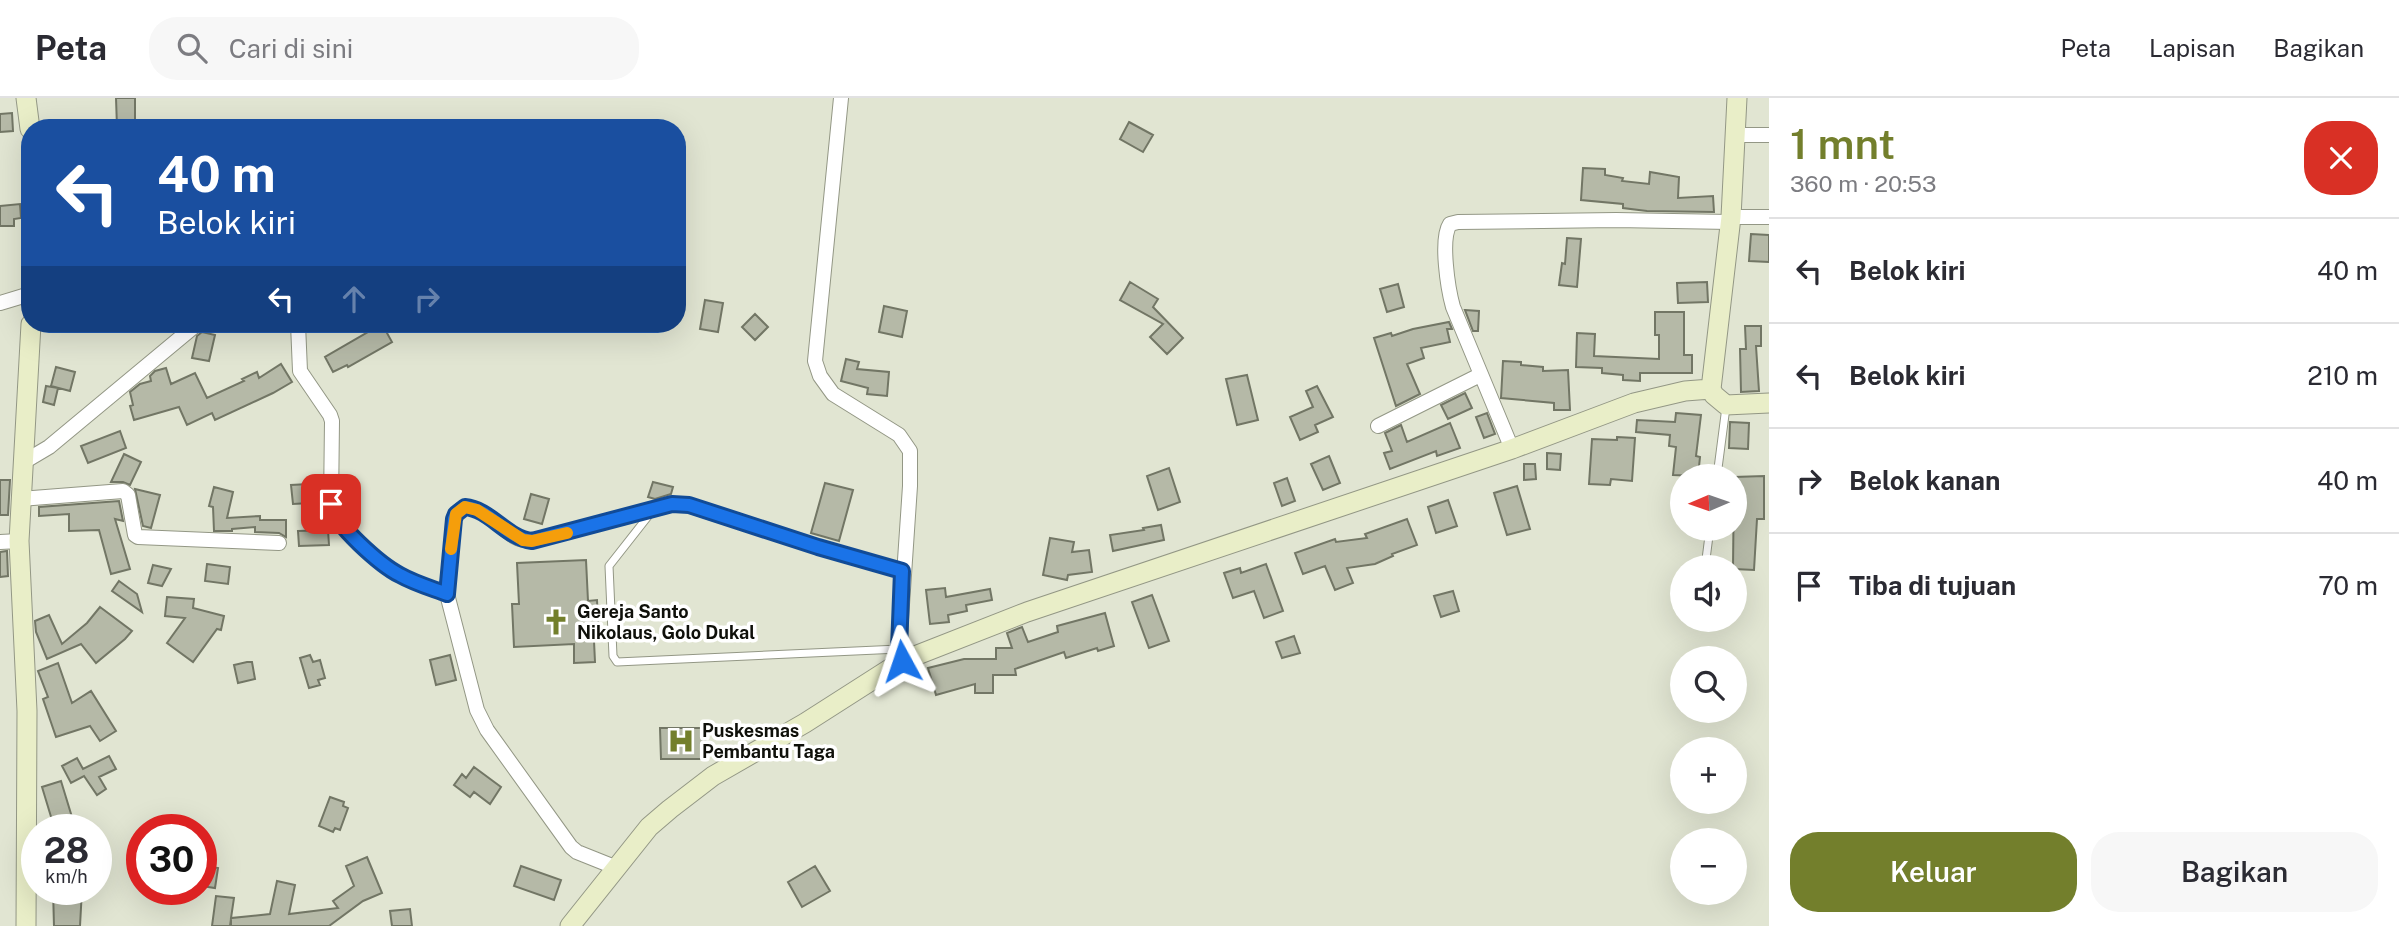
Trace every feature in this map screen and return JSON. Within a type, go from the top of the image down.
[{"type":"street","points":[[26,98],[29,119]]},
{"type":"street","points":[[841,98],[816,361],[820,376],[833,394],[899,435],[910,451],[910,486],[902,571],[901,655]]},
{"type":"street","points":[[1737,98],[1730,220],[1712,389],[1714,395],[1726,405],[1769,403]]},
{"type":"street","points":[[1736,135],[1769,135]]},
{"type":"street","points":[[1512,449],[1452,307],[1445,235],[1450,224],[1730,220],[1769,217]]},
{"type":"street","points":[[0,303],[21,297]]},
{"type":"street","points":[[26,926],[27,712],[10,542],[20,499],[30,333]]},
{"type":"street","points":[[22,463],[49,447],[186,333]]},
{"type":"street","points":[[298,333],[300,371],[332,421],[331,504],[334,516],[345,530],[391,570],[447,594]]},
{"type":"street","points":[[1378,426],[1480,375]]},
{"type":"street","points":[[570,926],[649,827],[713,776],[805,723],[901,655],[1512,449],[1634,402],[1685,391],[1712,389]]},
{"type":"street","points":[[20,499],[123,491],[128,495],[135,535],[138,537],[279,543]]},
{"type":"street","points":[[617,868],[571,847],[487,730],[474,701],[447,594],[456,514],[465,507],[477,510],[515,537],[532,541],[672,504],[689,505],[902,571]]},
{"type":"lane","points":[[1719,464],[1726,405]]},
{"type":"lane","points":[[654,509],[609,566],[613,656],[617,662],[901,655]]},
{"type":"building","points":[[116,98],[135,98],[135,119],[117,119]]},
{"type":"building","points":[[12,113],[13,131],[0,132],[0,114]]},
{"type":"building","points":[[1129,122],[1153,135],[1143,152],[1120,139]]},
{"type":"building","points":[[1583,168],[1605,169],[1605,175],[1623,178],[1622,181],[1649,184],[1650,172],[1679,177],[1678,198],[1713,196],[1714,212],[1647,211],[1623,208],[1623,204],[1581,200]]},
{"type":"building","points":[[20,204],[21,218],[14,219],[14,226],[0,226],[0,206]]},
{"type":"building","points":[[1751,234],[1769,235],[1769,262],[1749,261]]},
{"type":"building","points":[[1567,238],[1581,239],[1577,287],[1559,285],[1562,263],[1565,264]]},
{"type":"building","points":[[1130,282],[1158,299],[1153,307],[1183,338],[1167,354],[1150,337],[1163,324],[1120,300]]},
{"type":"building","points":[[1707,282],[1708,302],[1678,303],[1677,283]]},
{"type":"building","points":[[1398,284],[1404,307],[1387,312],[1380,289]]},
{"type":"building","points":[[705,300],[723,303],[718,332],[700,329]]},
{"type":"building","points":[[884,306],[907,311],[902,337],[879,332]]},
{"type":"building","points":[[1465,310],[1479,311],[1478,331],[1473,331]]},
{"type":"building","points":[[1655,312],[1684,312],[1684,355],[1692,355],[1692,373],[1640,373],[1640,381],[1623,380],[1623,375],[1602,373],[1602,368],[1576,367],[1577,333],[1595,334],[1594,356],[1659,359]]},
{"type":"building","points":[[755,314],[768,327],[755,340],[742,327]]},
{"type":"building","points":[[1449,322],[1452,329],[1447,329],[1450,342],[1421,348],[1424,358],[1407,364],[1420,394],[1396,406],[1374,338]]},
{"type":"building","points":[[1745,326],[1761,326],[1761,346],[1756,346],[1759,391],[1741,392],[1740,349],[1746,349]]},
{"type":"building","points":[[201,333],[215,335],[209,361],[192,358],[197,336]]},
{"type":"building","points":[[366,333],[387,333],[392,342],[348,367],[347,365],[333,372],[325,357]]},
{"type":"building","points":[[846,359],[859,362],[857,369],[889,372],[887,396],[867,394],[868,388],[841,381]]},
{"type":"building","points":[[1503,361],[1543,367],[1543,371],[1568,370],[1570,410],[1554,410],[1554,403],[1501,398]]},
{"type":"building","points":[[281,364],[292,382],[215,420],[212,413],[187,425],[179,407],[134,420],[130,392],[140,384],[151,381],[150,376],[155,371],[166,368],[171,384],[195,373],[207,398],[257,372],[259,378]]},
{"type":"building","points":[[56,367],[75,372],[70,391],[51,386]]},
{"type":"building","points":[[1247,375],[1258,420],[1237,425],[1226,379]]},
{"type":"building","points":[[46,386],[58,388],[54,405],[43,402]]},
{"type":"building","points":[[1317,386],[1333,417],[1315,425],[1318,432],[1300,440],[1290,417],[1313,407],[1306,391]]},
{"type":"building","points":[[1465,393],[1472,408],[1448,419],[1441,405]]},
{"type":"building","points":[[1487,413],[1495,434],[1484,438],[1476,417]]},
{"type":"building","points":[[1676,413],[1701,415],[1696,456],[1700,457],[1699,464],[1674,464],[1676,447],[1669,446],[1670,435],[1636,432],[1637,420],[1675,422]]},
{"type":"building","points":[[1730,422],[1749,423],[1748,449],[1729,448]]},
{"type":"building","points":[[1450,423],[1460,448],[1437,456],[1436,451],[1390,469],[1384,453],[1392,451],[1385,433],[1401,425],[1407,442]]},
{"type":"building","points":[[120,431],[126,448],[88,463],[81,446]]},
{"type":"building","points":[[1617,437],[1635,438],[1632,481],[1611,479],[1610,485],[1589,484],[1592,439],[1617,440]]},
{"type":"building","points":[[1547,453],[1561,454],[1560,470],[1547,469]]},
{"type":"building","points":[[124,454],[141,462],[130,485],[111,482]]},
{"type":"building","points":[[1329,456],[1340,483],[1323,490],[1311,464]]},
{"type":"building","points":[[1524,464],[1535,464],[1536,479],[1524,480]]},
{"type":"building","points":[[1169,468],[1180,502],[1158,510],[1147,476]]},
{"type":"building","points":[[1764,476],[1764,519],[1757,519],[1754,570],[1747,570],[1747,555],[1733,555],[1733,541],[1747,541],[1747,477]]},
{"type":"building","points":[[1287,478],[1295,501],[1282,506],[1274,483]]},
{"type":"building","points":[[0,480],[10,480],[8,515],[0,515]]},
{"type":"building","points":[[653,482],[673,487],[671,494],[655,499],[648,497]]},
{"type":"building","points":[[825,483],[853,490],[839,541],[811,533]]},
{"type":"building","points":[[309,484],[310,503],[293,504],[291,485]]},
{"type":"building","points":[[1517,486],[1530,529],[1507,535],[1494,493]]},
{"type":"building","points":[[214,487],[233,492],[227,518],[260,516],[260,520],[286,520],[286,537],[279,533],[255,532],[255,527],[214,531],[213,507],[209,506]]},
{"type":"building","points":[[135,489],[160,495],[151,528],[143,526]]},
{"type":"building","points":[[531,494],[549,499],[542,524],[524,519]]},
{"type":"building","points":[[1448,500],[1457,526],[1436,533],[1428,507]]},
{"type":"building","points":[[119,501],[123,521],[115,519],[130,569],[111,574],[99,530],[69,531],[69,514],[39,516],[39,507]]},
{"type":"building","points":[[1407,519],[1417,545],[1392,554],[1393,556],[1375,564],[1347,568],[1353,583],[1335,590],[1325,566],[1303,574],[1295,553],[1335,539],[1336,542],[1367,538],[1365,534]]},
{"type":"building","points":[[1161,525],[1164,540],[1113,551],[1110,535]]},
{"type":"building","points":[[328,530],[329,545],[299,546],[298,531]]},
{"type":"building","points":[[1050,538],[1074,542],[1072,552],[1089,550],[1092,572],[1068,575],[1067,580],[1043,575]]},
{"type":"building","points":[[7,551],[8,576],[0,577],[0,552]]},
{"type":"building","points":[[586,560],[588,601],[597,600],[599,641],[594,641],[595,662],[574,663],[574,644],[514,647],[512,604],[519,604],[517,563]]},
{"type":"building","points":[[207,564],[230,567],[228,584],[205,581]]},
{"type":"building","points":[[1266,564],[1283,611],[1264,618],[1254,591],[1233,598],[1224,573],[1240,568],[1241,573]]},
{"type":"building","points":[[153,565],[171,569],[162,586],[148,583]]},
{"type":"building","points":[[119,581],[137,594],[142,612],[112,591]]},
{"type":"building","points":[[945,588],[946,597],[990,589],[992,600],[966,605],[967,611],[948,615],[949,622],[930,624],[926,590]]},
{"type":"building","points":[[1453,591],[1459,611],[1441,617],[1434,596]]},
{"type":"building","points":[[1152,595],[1169,641],[1149,648],[1132,602]]},
{"type":"building","points":[[167,597],[194,599],[193,608],[224,616],[221,630],[217,629],[193,662],[167,643],[185,618],[165,616]]},
{"type":"building","points":[[100,607],[132,631],[125,639],[96,663],[81,644],[47,659],[36,632],[35,621],[49,615],[62,644],[87,623]]},
{"type":"building","points":[[1105,613],[1114,646],[1098,651],[1097,648],[1066,658],[1064,652],[1015,669],[1016,675],[993,675],[993,693],[975,693],[975,684],[936,695],[928,668],[964,659],[996,659],[996,648],[1012,648],[1007,633],[1022,627],[1028,642],[1058,632],[1057,626]]},
{"type":"building","points":[[1294,636],[1300,653],[1282,658],[1276,642]]},
{"type":"building","points":[[310,655],[313,662],[320,660],[325,678],[318,680],[320,685],[309,688],[300,658]]},
{"type":"building","points":[[450,655],[456,680],[436,685],[430,660]]},
{"type":"building","points":[[252,662],[255,679],[238,683],[234,665]]},
{"type":"building","points":[[58,663],[72,703],[91,691],[116,731],[100,741],[90,726],[56,737],[43,699],[48,697],[38,671]]},
{"type":"building","points":[[660,728],[705,728],[706,759],[661,759]]},
{"type":"building","points":[[109,756],[116,769],[99,777],[106,789],[97,795],[84,776],[71,783],[62,766],[77,758],[83,769]]},
{"type":"building","points":[[474,767],[501,787],[490,804],[474,792],[470,797],[454,785],[462,774],[466,778]]},
{"type":"building","points":[[61,781],[71,814],[50,814],[42,787]]},
{"type":"building","points":[[330,797],[344,802],[343,806],[348,808],[340,830],[335,828],[333,832],[319,826]]},
{"type":"building","points":[[367,857],[382,893],[363,901],[329,926],[231,926],[231,919],[230,926],[212,926],[217,896],[234,898],[231,918],[270,914],[277,881],[295,885],[289,914],[338,908],[333,901],[354,886],[346,866]]},
{"type":"building","points":[[521,866],[561,880],[554,900],[514,886]]},
{"type":"building","points":[[815,866],[830,891],[802,907],[788,882]]},
{"type":"building","points":[[53,905],[81,905],[80,926],[54,926]]},
{"type":"building","points":[[410,909],[412,926],[392,926],[390,911]]},
{"type":"slow traffic","points":[[451,549],[454,519],[460,509],[465,507],[477,510],[523,540],[532,541],[567,533]]},
{"type":"place","name":"Gereja Santo Nikolaus, Golo Dukal","points":[[556,622]]},
{"type":"place","name":"Puskesmas Pembantu Taga","points":[[681,741]]},
{"type":"route","points":[[331,504],[334,516],[345,530],[391,570],[447,594],[454,519],[460,509],[465,507],[477,510],[515,537],[532,541],[672,504],[689,505],[902,571],[899,649],[902,661]]}]
